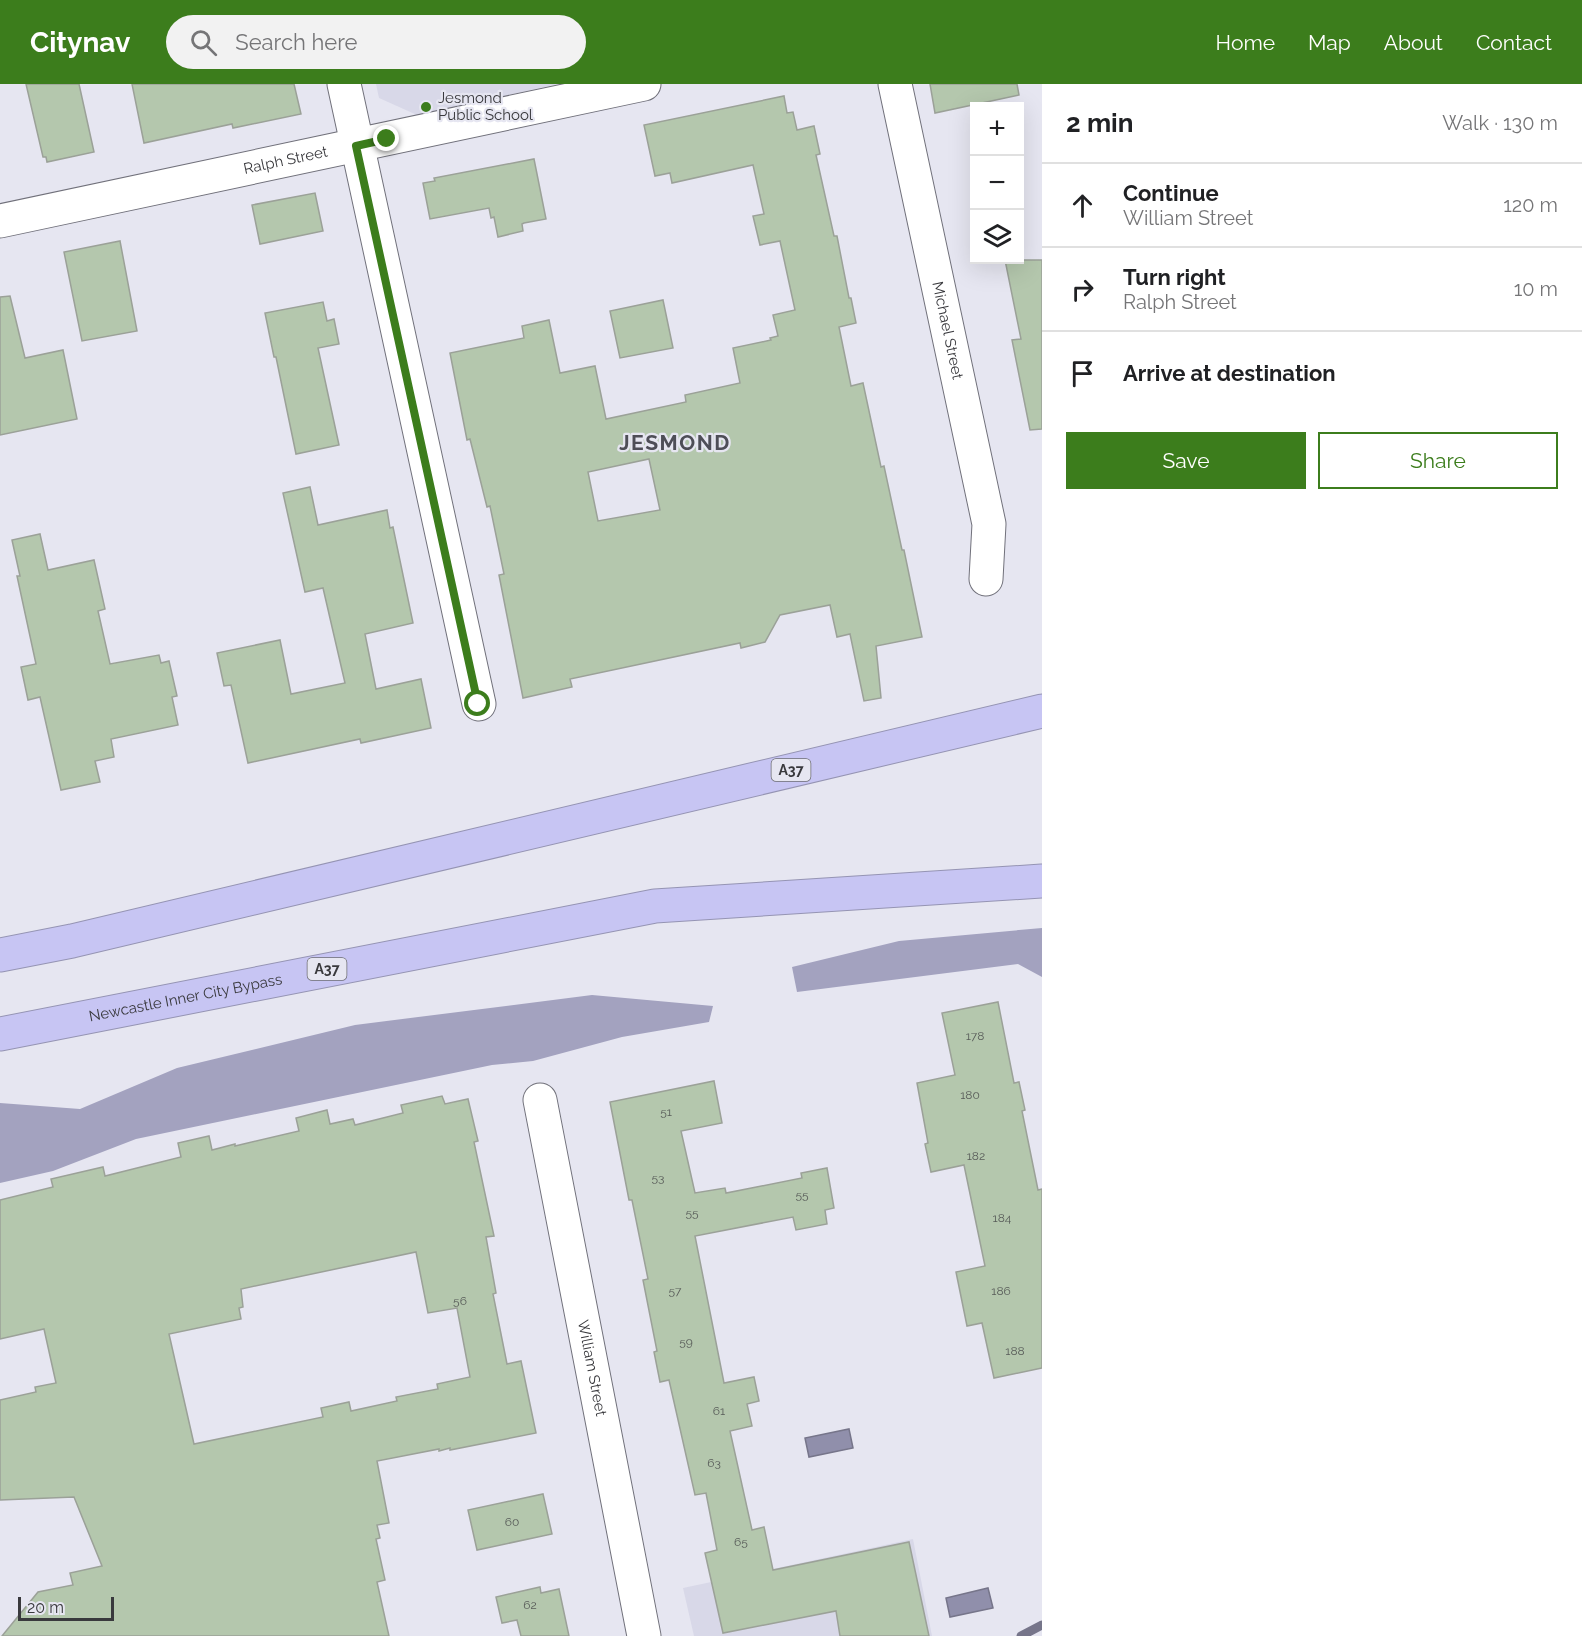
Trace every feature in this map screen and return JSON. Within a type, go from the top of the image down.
[{"type":"highway","name":"A37","points":[[0,955],[72,942],[1042,711]]},
{"type":"highway","name":"Newcastle Inner City Bypass","points":[[0,1034],[655,906],[1042,881]]},
{"type":"street","points":[[344,84],[478,704]]},
{"type":"street","name":"Ralph Street","points":[[0,221],[644,84]]},
{"type":"street","name":"Michael Street","points":[[895,84],[989,524],[986,579]]},
{"type":"street","name":"William Street","points":[[540,1100],[644,1636]]},
{"type":"shaded area","name":"Jesmond Public School","points":[[376,84],[558,84],[417,115],[379,98]]},
{"type":"shaded area","points":[[1042,928],[1042,977],[1018,964],[797,992],[792,967],[899,941]]},
{"type":"shaded area","points":[[592,995],[713,1006],[709,1022],[622,1037],[533,1061],[492,1065],[136,1139],[53,1171],[0,1183],[0,1103],[80,1109],[177,1068],[355,1025]]},
{"type":"shaded area","points":[[849,1429],[853,1448],[809,1457],[805,1438]]},
{"type":"shaded area","points":[[913,1539],[932,1636],[694,1636],[683,1588]]},
{"type":"shaded area","points":[[988,1588],[993,1608],[950,1617],[946,1598]]},
{"type":"building","points":[[26,84],[79,84],[94,152],[47,162],[46,157],[43,157]]},
{"type":"building","points":[[132,84],[294,84],[301,114],[233,128],[232,124],[144,143]]},
{"type":"building","points":[[930,84],[1017,84],[1019,95],[986,102],[970,102],[970,106],[935,113]]},
{"type":"building","points":[[784,96],[787,113],[793,112],[797,130],[814,126],[820,154],[816,155],[856,323],[839,327],[851,386],[863,383],[881,467],[884,466],[902,550],[904,550],[922,637],[876,646],[881,698],[864,701],[850,634],[837,637],[830,605],[780,615],[765,642],[741,648],[740,643],[570,679],[572,687],[523,698],[499,575],[504,574],[490,506],[487,507],[470,439],[467,440],[450,353],[524,338],[522,326],[549,320],[560,373],[595,366],[606,419],[686,402],[685,395],[740,383],[733,348],[771,340],[770,338],[778,336],[773,315],[795,310],[780,241],[760,245],[753,216],[764,214],[753,165],[672,183],[670,173],[655,176],[644,125]],"holes":[[[649,459],[660,510],[598,521],[588,472]]]},
{"type":"building","points":[[534,159],[546,219],[524,223],[522,224],[523,231],[498,237],[494,217],[491,218],[489,208],[430,219],[423,183],[435,181],[434,178]]},
{"type":"building","points":[[315,193],[323,231],[260,244],[252,205]]},
{"type":"building","points":[[120,241],[137,331],[82,341],[64,252]]},
{"type":"building","points":[[1024,260],[1042,260],[1042,429],[1030,430],[1012,340],[1021,339],[1006,264],[1024,264]]},
{"type":"building","points":[[10,296],[25,358],[63,350],[77,419],[0,435],[0,297]]},
{"type":"building","points":[[663,300],[673,348],[620,358],[610,311]]},
{"type":"building","points":[[323,302],[327,321],[334,319],[339,344],[318,348],[339,445],[296,454],[265,313]]},
{"type":"building","points":[[310,487],[318,525],[387,510],[390,528],[393,527],[413,623],[365,634],[376,689],[421,679],[431,728],[361,743],[360,739],[248,763],[231,685],[224,686],[217,653],[280,640],[291,694],[345,683],[323,588],[305,592],[283,493]]},
{"type":"building","points":[[40,534],[48,570],[94,560],[105,609],[98,611],[110,664],[159,655],[161,663],[169,661],[177,696],[172,697],[178,725],[111,739],[114,757],[95,761],[100,782],[61,790],[40,697],[28,700],[21,667],[36,664],[17,576],[20,576],[12,540]]},
{"type":"building","points":[[998,1002],[1014,1083],[1019,1082],[1025,1110],[1022,1111],[1038,1190],[1042,1189],[1042,1368],[994,1378],[982,1323],[967,1326],[956,1272],[985,1266],[964,1165],[931,1172],[917,1083],[955,1075],[942,1013]]},
{"type":"building","points":[[714,1081],[722,1123],[681,1131],[695,1193],[725,1188],[726,1193],[802,1178],[801,1173],[827,1168],[834,1208],[825,1210],[827,1224],[796,1230],[793,1217],[695,1236],[724,1383],[754,1377],[759,1401],[747,1404],[752,1426],[730,1431],[752,1530],[764,1527],[773,1570],[909,1542],[929,1636],[840,1636],[836,1611],[723,1633],[705,1553],[717,1550],[706,1493],[695,1495],[669,1380],[660,1382],[654,1352],[657,1351],[643,1280],[648,1279],[632,1200],[629,1200],[610,1102]]},
{"type":"building","points":[[442,1096],[445,1104],[468,1099],[478,1141],[474,1142],[494,1236],[486,1237],[496,1293],[493,1294],[507,1364],[521,1361],[536,1433],[450,1450],[450,1448],[439,1451],[439,1449],[377,1461],[389,1523],[377,1525],[380,1538],[376,1539],[385,1580],[377,1582],[389,1636],[2,1636],[38,1592],[73,1585],[70,1573],[102,1566],[74,1497],[0,1500],[0,1400],[36,1392],[35,1387],[56,1383],[44,1329],[0,1339],[0,1200],[53,1187],[51,1179],[103,1167],[105,1176],[181,1157],[178,1143],[209,1136],[212,1150],[299,1131],[296,1118],[327,1110],[330,1124],[353,1119],[355,1125],[403,1113],[401,1105]],"holes":[[[416,1252],[428,1313],[457,1308],[470,1377],[437,1384],[438,1389],[396,1397],[397,1401],[351,1411],[349,1402],[321,1408],[323,1417],[194,1444],[169,1334],[241,1319],[239,1308],[243,1307],[241,1289]]]},
{"type":"building","points":[[543,1494],[552,1534],[477,1550],[468,1510]]},
{"type":"building","points":[[540,1587],[541,1593],[559,1589],[569,1636],[521,1636],[517,1620],[502,1623],[496,1597]]},
{"type":"waterway","points":[[1021,1636],[1042,1625]]},
{"type":"place","name":"Jesmond Public School","points":[[426,107]]},
{"type":"district","name":"JESMOND","points":[[675,443]]},
{"type":"route","points":[[387,139],[356,146],[478,704]]}]
